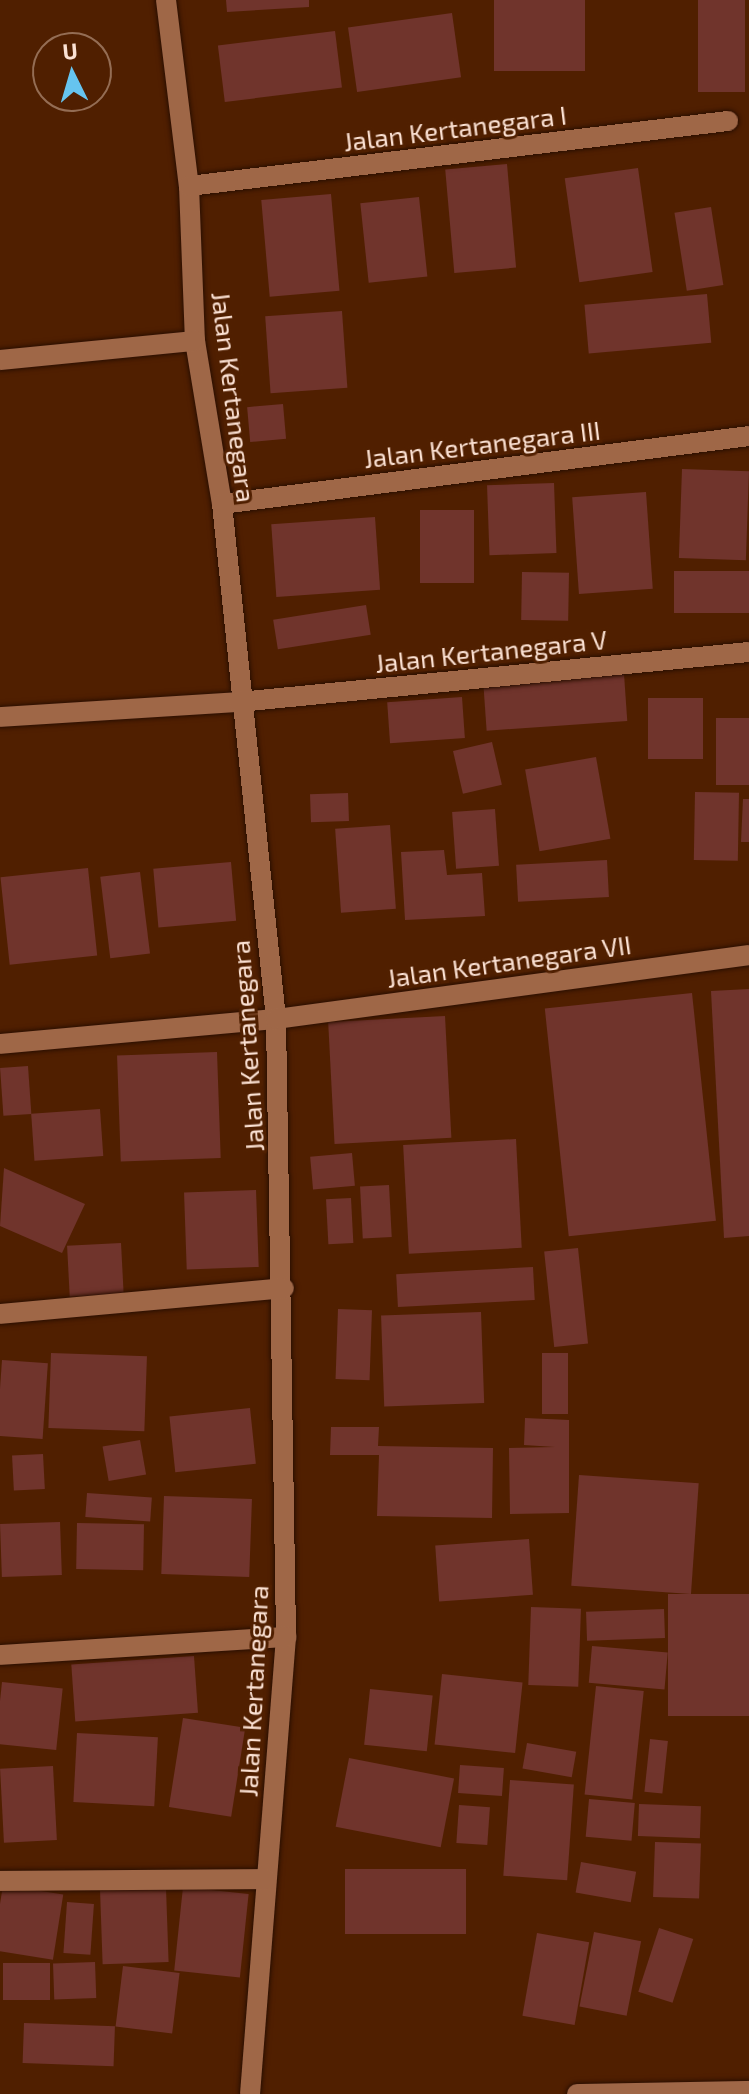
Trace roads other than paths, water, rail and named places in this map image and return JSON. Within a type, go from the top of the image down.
[{"type":"street","name":"Jalan Kertanegara","points":[[166,0],[189,186],[195,341],[222,504],[239,702],[276,1019],[284,1288],[286,1637],[250,2094]]},
{"type":"street","name":"Jalan Kertanegara I","points":[[189,186],[728,121]]},
{"type":"street","points":[[0,360],[195,341]]},
{"type":"street","name":"Jalan Kertanegara III","points":[[222,504],[749,436]]},
{"type":"street","name":"Jalan Kertanegara V","points":[[0,717],[239,702],[749,652]]},
{"type":"street","name":"Jalan Kertanegara VII","points":[[0,1044],[276,1019],[749,955]]},
{"type":"street","points":[[0,1314],[284,1288]]},
{"type":"street","points":[[0,1655],[286,1637]]},
{"type":"street","points":[[0,1881],[266,1879]]},
{"type":"street","points":[[577,2094],[749,2091]]}]
